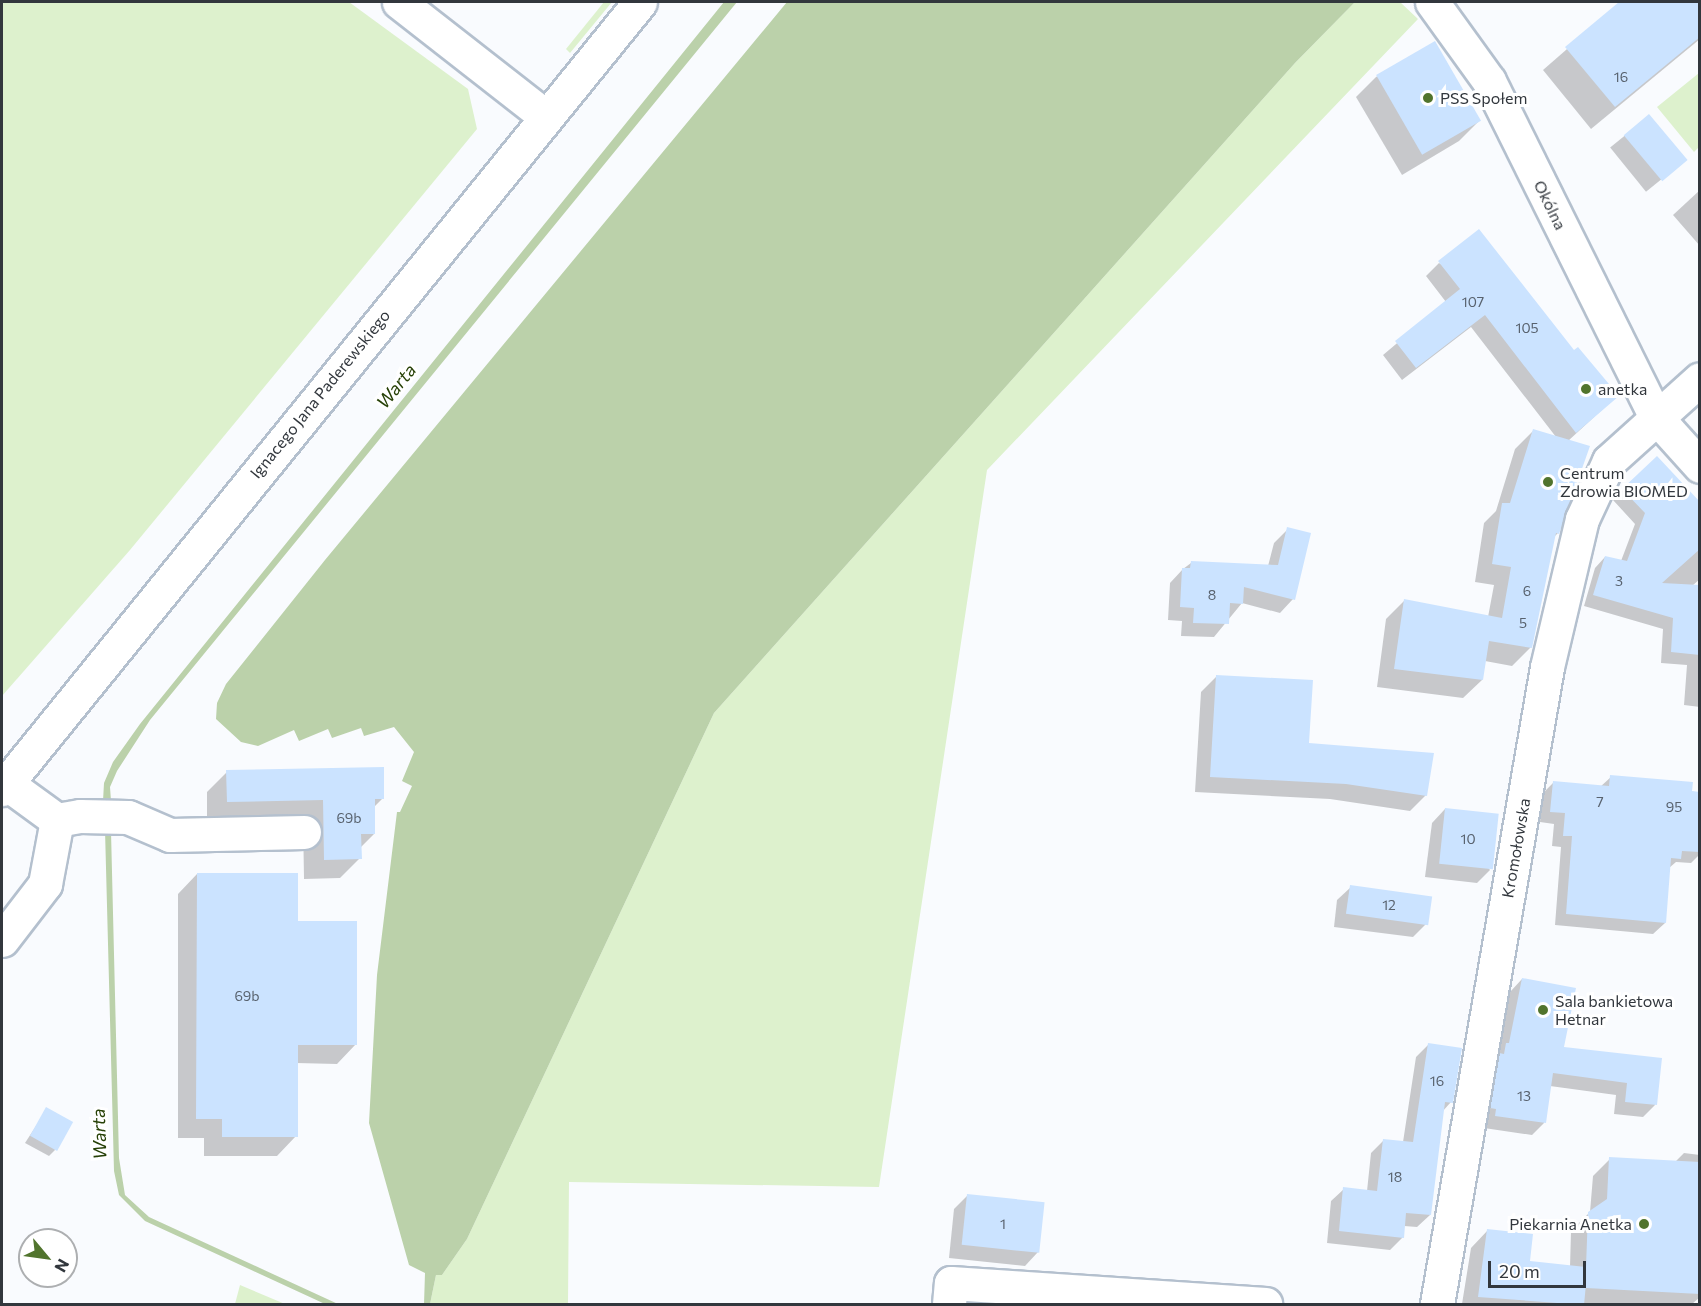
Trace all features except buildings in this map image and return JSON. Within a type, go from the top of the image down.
[{"type":"street","points":[[399,2],[433,12],[545,116]]},
{"type":"street","name":"Ignacego Jana Paderewskiego","points":[[4,786],[545,116],[640,2]]},
{"type":"street","name":"Okólna","points":[[1432,2],[1489,81],[1654,416],[1700,466]]},
{"type":"street","points":[[1654,416],[1700,379]]},
{"type":"street","name":"Kromołowska","points":[[1437,1305],[1563,593],[1582,519],[1596,484],[1609,461],[1654,416]]},
{"type":"street","points":[[4,786],[68,818],[128,817],[170,835],[304,832]]},
{"type":"street","points":[[2,939],[45,884],[68,818]]},
{"type":"street","points":[[950,1294],[1265,1305]]},
{"type":"shaded area","points":[[2,2],[349,2],[468,89],[477,129],[130,550],[2,696]]},
{"type":"shaded area","points":[[604,2],[612,2],[570,53],[566,49]]},
{"type":"shaded area","points":[[724,2],[737,2],[150,720],[117,771],[110,787],[111,801],[103,801],[104,783],[113,762],[140,724]]},
{"type":"shaded area","points":[[787,2],[1355,2],[1295,63],[714,713],[467,1239],[442,1275],[436,1275],[430,1304],[424,1304],[425,1273],[409,1265],[369,1123],[377,975],[397,812],[400,812],[412,786],[402,781],[414,752],[394,727],[364,736],[361,728],[332,738],[328,729],[299,741],[294,730],[258,746],[241,742],[216,719],[217,703],[226,684],[325,560]]},
{"type":"shaded area","points":[[1355,2],[1400,2],[1418,19],[987,470],[879,1187],[569,1182],[568,1304],[430,1304],[436,1275],[442,1275],[467,1239],[714,713],[1295,63]]},
{"type":"shaded area","points":[[1699,73],[1699,147],[1694,152],[1657,107]]},
{"type":"shaded area","points":[[105,830],[111,831],[119,1158],[125,1195],[149,1217],[338,1304],[325,1304],[145,1221],[119,1195],[114,1171]]},
{"type":"shaded area","points":[[240,1285],[285,1304],[235,1304]]},
{"type":"place","name":"PSS Społem","points":[[1428,98]]},
{"type":"place","name":"anetka","points":[[1586,389]]},
{"type":"place","name":"Centrum Zdrowia BIOMED","points":[[1548,482]]},
{"type":"place","name":"Sala bankietowa Hetnar","points":[[1543,1010]]},
{"type":"place","name":"Piekarnia Anetka","points":[[1644,1224]]},
{"type":"water label","name":"Warta","points":[[396,386]]},
{"type":"water label","name":"Warta","points":[[99,1134]]}]
